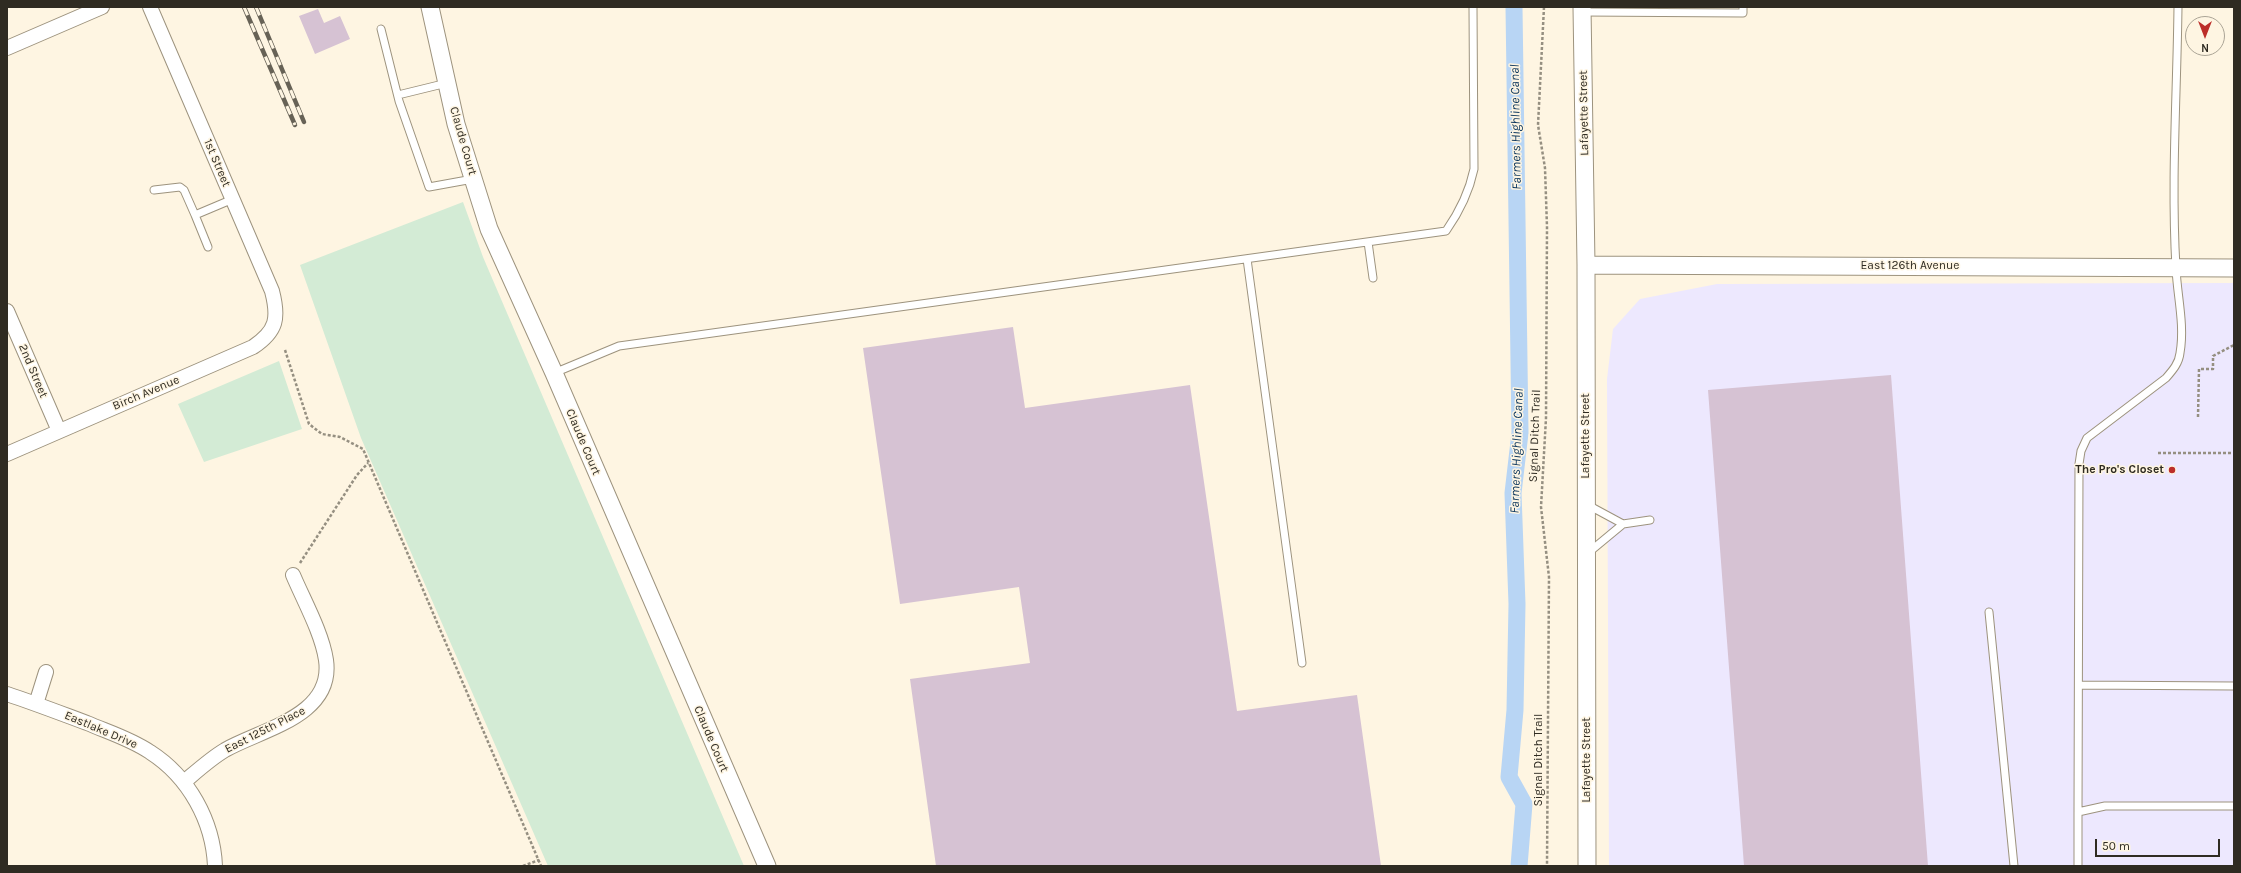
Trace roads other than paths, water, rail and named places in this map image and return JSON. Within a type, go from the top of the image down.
[{"type":"street","points":[[7,48],[102,7]]},
{"type":"street","name":"1st Street","points":[[150,7],[272,291],[275,321]]},
{"type":"street","name":"Claude Court","points":[[430,7],[456,124],[489,229],[554,373],[767,866]]},
{"type":"street","name":"Lafayette Street","points":[[1582,10],[1586,265],[1587,866]]},
{"type":"street","name":"East 126th Avenue","points":[[1586,265],[2234,268]]},
{"type":"street","name":"2nd Street","points":[[7,311],[59,431]]},
{"type":"street","name":"Birch Avenue","points":[[7,454],[253,347],[270,333],[275,321]]},
{"type":"street","name":"East 125th Place","points":[[184,782],[223,751],[303,712],[318,698],[322,689],[326,671],[322,646],[293,575]]},
{"type":"street","points":[[36,704],[46,672]]},
{"type":"street","name":"Eastlake Drive","points":[[7,694],[131,741],[151,752],[184,782],[204,815],[212,838],[215,866]]},
{"type":"lane","points":[[554,373],[619,346],[1446,231],[1459,213],[1470,190],[1474,169],[1473,7]]},
{"type":"lane","points":[[1582,10],[1743,13],[1743,7]]},
{"type":"lane","points":[[2078,866],[2079,464],[2081,450],[2087,438],[2166,378],[2176,367],[2180,345],[2180,310],[2176,268],[2175,138],[2178,7]]},
{"type":"lane","points":[[381,29],[398,95],[429,187],[474,179]]},
{"type":"lane","points":[[398,95],[447,83]]},
{"type":"lane","points":[[154,190],[180,187],[184,190],[208,248]]},
{"type":"lane","points":[[195,215],[233,199]]},
{"type":"lane","points":[[1368,242],[1373,278]]},
{"type":"lane","points":[[1247,259],[1302,663]]},
{"type":"lane","points":[[1586,504],[1623,524]]},
{"type":"lane","points":[[1586,554],[1623,524],[1650,520]]},
{"type":"lane","points":[[1989,612],[2014,866]]},
{"type":"lane","points":[[2079,685],[2234,686]]},
{"type":"lane","points":[[2078,812],[2111,806],[2234,806]]},
{"type":"waterway","name":"Farmers Highline Canal","points":[[1514,7],[1520,433],[1513,493],[1517,604],[1515,710],[1509,777],[1524,804],[1519,866]]},
{"type":"railway","points":[[244,7],[295,125]]},
{"type":"railway","points":[[256,7],[304,122]]},
{"type":"place","name":"The Pro's Closet","points":[[2172,470]]}]
